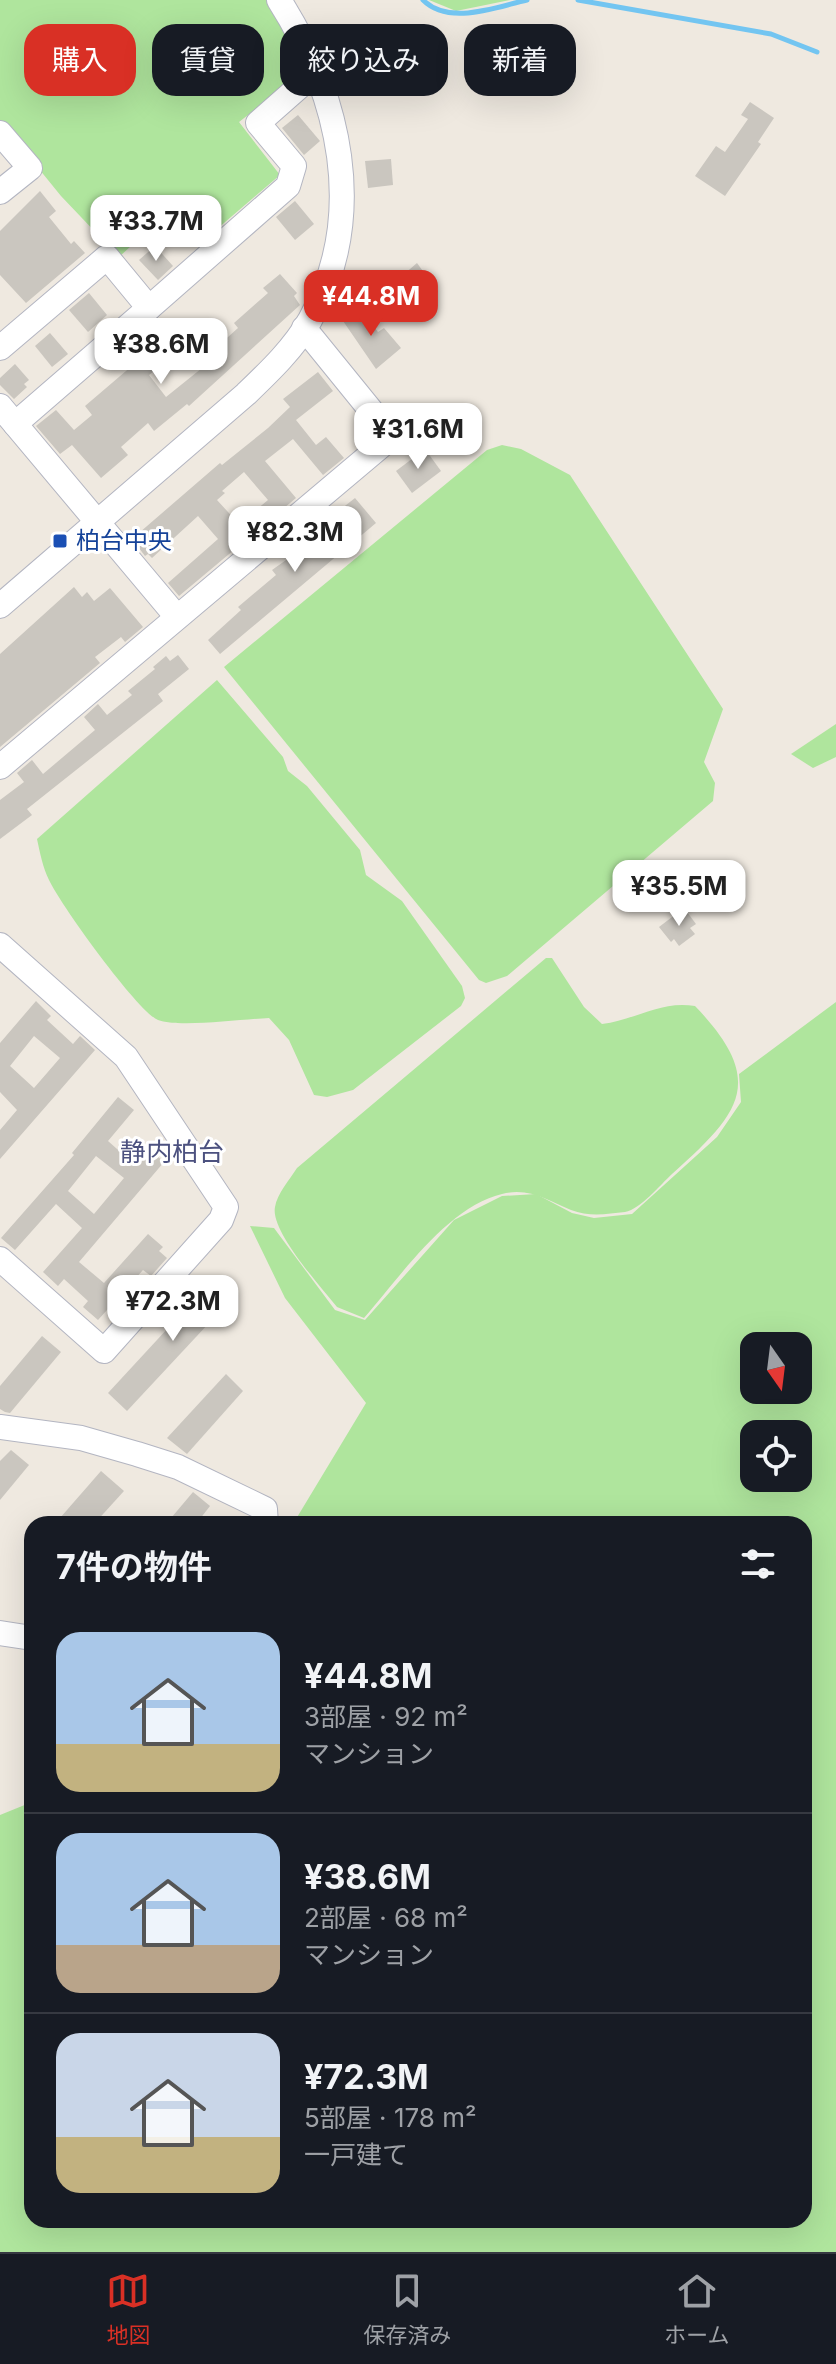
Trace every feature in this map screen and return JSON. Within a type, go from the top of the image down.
[{"type":"street","points":[[279,0],[292,24]]},
{"type":"street","points":[[177,617],[8,415],[149,308],[288,186],[294,166],[258,123],[289,96]]},
{"type":"street","points":[[0,606],[246,394],[283,358],[304,328],[331,272],[343,220],[337,130],[325,96]]},
{"type":"street","points":[[0,133],[30,168],[0,192]]},
{"type":"street","points":[[0,348],[107,257],[149,308]]},
{"type":"street","points":[[0,767],[382,445],[386,429],[376,413],[304,328]]},
{"type":"street","points":[[0,945],[126,1057],[226,1207],[221,1220],[104,1351],[0,1259]]},
{"type":"street","points":[[0,1427],[81,1438],[178,1467],[265,1509],[265,1516]]},
{"type":"street","points":[[0,1633],[24,1637]]},
{"type":"green space","points":[[0,0],[270,0],[281,24],[280,90],[239,122],[280,175],[210,235],[179,202],[119,257],[61,196],[0,121]]},
{"type":"green space","points":[[429,0],[510,0],[456,11]]},
{"type":"green space","points":[[502,445],[521,449],[570,475],[723,709],[704,762],[715,783],[713,801],[507,976],[486,983],[479,980],[224,667],[487,450]]},
{"type":"green space","points":[[217,680],[283,757],[288,771],[307,786],[360,850],[366,875],[402,901],[462,986],[465,998],[461,1006],[353,1090],[327,1097],[314,1095],[289,1040],[269,1018],[167,1022],[148,1013],[83,933],[56,893],[45,870],[37,839]]},
{"type":"green space","points":[[836,724],[836,757],[813,768],[791,754]]},
{"type":"green space","points":[[546,958],[552,958],[584,1007],[602,1024],[659,1008],[695,1006],[718,1033],[732,1056],[738,1076],[736,1096],[728,1114],[696,1152],[631,1210],[584,1214],[530,1194],[502,1194],[482,1201],[444,1228],[364,1318],[337,1307],[280,1230],[275,1207],[281,1192],[297,1168]]},
{"type":"green space","points":[[836,1002],[836,2252],[0,2252],[0,1815],[24,1805],[24,2228],[812,2228],[812,1516],[298,1516],[366,1403],[285,1298],[250,1226],[274,1228],[335,1310],[365,1320],[454,1220],[502,1196],[536,1194],[572,1213],[594,1218],[632,1214],[717,1137],[741,1102],[739,1074]]},
{"type":"building","points":[[750,102],[774,118],[758,142],[761,144],[725,196],[695,176],[716,146],[725,152],[748,119],[741,115]]},
{"type":"building","points":[[298,115],[320,141],[304,155],[282,128]]},
{"type":"building","points":[[391,159],[393,185],[368,188],[365,161]]},
{"type":"building","points":[[40,191],[56,211],[49,217],[71,244],[74,241],[85,253],[26,303],[0,275],[0,231]]},
{"type":"building","points":[[295,201],[314,224],[295,240],[276,217]]},
{"type":"building","points":[[155,246],[173,266],[158,280],[139,260]]},
{"type":"building","points":[[417,263],[438,292],[416,308],[406,296],[393,307],[382,293]]},
{"type":"building","points":[[280,274],[297,293],[294,296],[300,305],[189,406],[187,404],[154,431],[148,423],[121,447],[128,455],[101,478],[72,445],[60,454],[36,426],[56,410],[74,430],[92,415],[85,406],[133,365],[126,357],[160,330],[178,351],[149,375],[166,397],[212,360],[208,355],[238,328],[234,323],[268,293],[263,288]]},
{"type":"building","points":[[89,293],[107,315],[88,332],[69,310]]},
{"type":"building","points":[[357,306],[378,332],[384,328],[401,348],[376,369],[341,318]]},
{"type":"building","points":[[50,333],[68,354],[52,367],[35,346]]},
{"type":"building","points":[[15,364],[29,380],[24,384],[27,387],[14,399],[0,385],[0,378]]},
{"type":"building","points":[[318,372],[333,391],[296,420],[316,445],[326,437],[344,458],[323,475],[293,439],[265,461],[296,498],[179,596],[168,583],[218,539],[198,516],[152,558],[148,554],[145,556],[132,539],[220,463],[222,465],[268,428],[290,407],[283,399]],"holes":[[[244,472],[268,500],[239,524],[217,500],[225,493],[222,491]]]},
{"type":"building","points":[[425,449],[441,471],[412,493],[396,471]]},
{"type":"building","points":[[355,498],[376,523],[220,654],[208,640],[241,610],[238,607],[276,575],[272,570],[310,543],[313,547],[343,522],[336,513]]},
{"type":"building","points":[[74,587],[82,597],[87,592],[94,601],[110,588],[143,627],[125,642],[121,637],[95,657],[100,663],[0,747],[0,654]]},
{"type":"building","points":[[178,655],[189,669],[158,694],[163,701],[27,809],[32,815],[0,839],[0,800],[24,782],[17,773],[32,760],[43,774],[95,730],[84,717],[98,704],[107,715],[132,695],[128,691],[166,656],[170,661]]},
{"type":"building","points":[[684,908],[696,924],[690,928],[695,934],[679,946],[674,939],[671,942],[659,927]]},
{"type":"building","points":[[36,1001],[51,1016],[47,1020],[73,1044],[80,1036],[95,1050],[0,1159],[0,1130],[17,1110],[0,1092],[0,1043]],"holes":[[[34,1036],[60,1058],[34,1088],[10,1066]]]},
{"type":"building","points":[[118,1097],[134,1110],[108,1141],[135,1165],[149,1149],[164,1162],[79,1262],[104,1283],[148,1234],[163,1247],[159,1251],[167,1258],[151,1276],[143,1270],[98,1320],[83,1307],[88,1301],[64,1279],[58,1286],[43,1272],[82,1228],[56,1204],[15,1250],[1,1238],[74,1155],[72,1153]],"holes":[[[96,1156],[124,1178],[94,1214],[68,1191]]]},
{"type":"building","points":[[217,1275],[237,1293],[127,1411],[108,1393]]},
{"type":"building","points":[[42,1336],[61,1352],[10,1413],[5,1412],[0,1409],[0,1386]]},
{"type":"building","points":[[226,1374],[243,1391],[187,1454],[167,1438]]},
{"type":"building","points":[[11,1450],[29,1465],[0,1500],[0,1461]]},
{"type":"building","points":[[101,1471],[124,1491],[101,1516],[62,1516]]},
{"type":"building","points":[[193,1492],[210,1506],[202,1516],[173,1516]]},
{"type":"waterway","points":[[423,0],[434,8],[459,13],[527,0]]},
{"type":"waterway","points":[[578,0],[771,34],[817,52]]},
{"type":"place","name":"柏台中央","points":[[60,541]]},
{"type":"district","name":"静内柏台","points":[[172,1152]]}]
